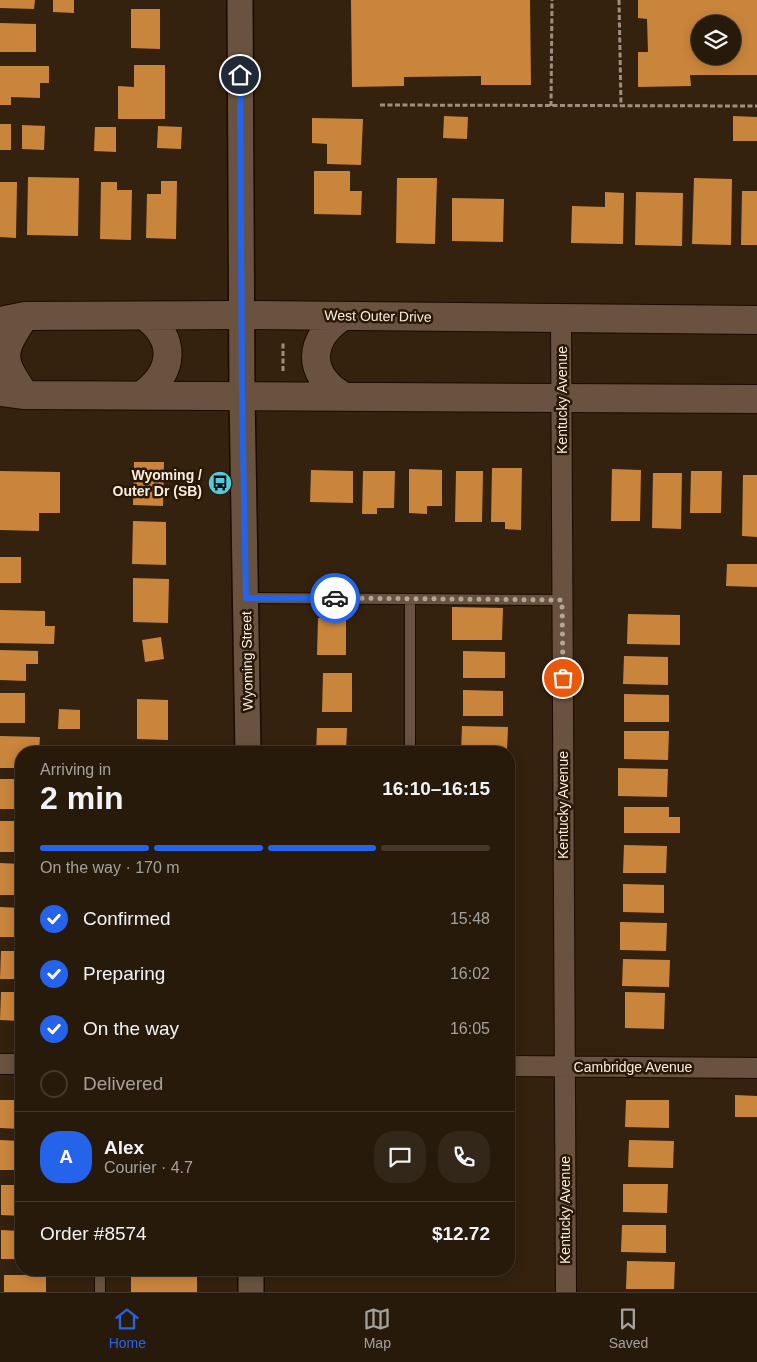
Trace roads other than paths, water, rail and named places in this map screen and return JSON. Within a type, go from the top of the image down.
[{"type":"main road","name":"West Outer Drive","points":[[12,319],[242,315],[757,320]]},
{"type":"main road","points":[[142,395],[160,379],[166,368],[168,355],[161,331],[145,316]]},
{"type":"main road","points":[[343,316],[332,323],[323,333],[316,357],[322,379],[343,396]]},
{"type":"main road","points":[[12,319],[0,356],[13,393],[757,399]]},
{"type":"street","name":"Wyoming Street","points":[[240,0],[242,395],[248,746]]},
{"type":"street","name":"Kentucky Avenue","points":[[561,319],[566,1292]]},
{"type":"street","points":[[0,1064],[15,1064]]},
{"type":"street","name":"Cambridge Avenue","points":[[515,1066],[757,1068]]},
{"type":"street","points":[[251,1276],[251,1292]]},
{"type":"lane","points":[[246,598],[562,600]]},
{"type":"lane","points":[[410,599],[410,746]]},
{"type":"lane","points":[[100,1276],[100,1292]]},
{"type":"place","name":"Wyoming / Outer Dr (SB)","points":[[220,483]]}]
